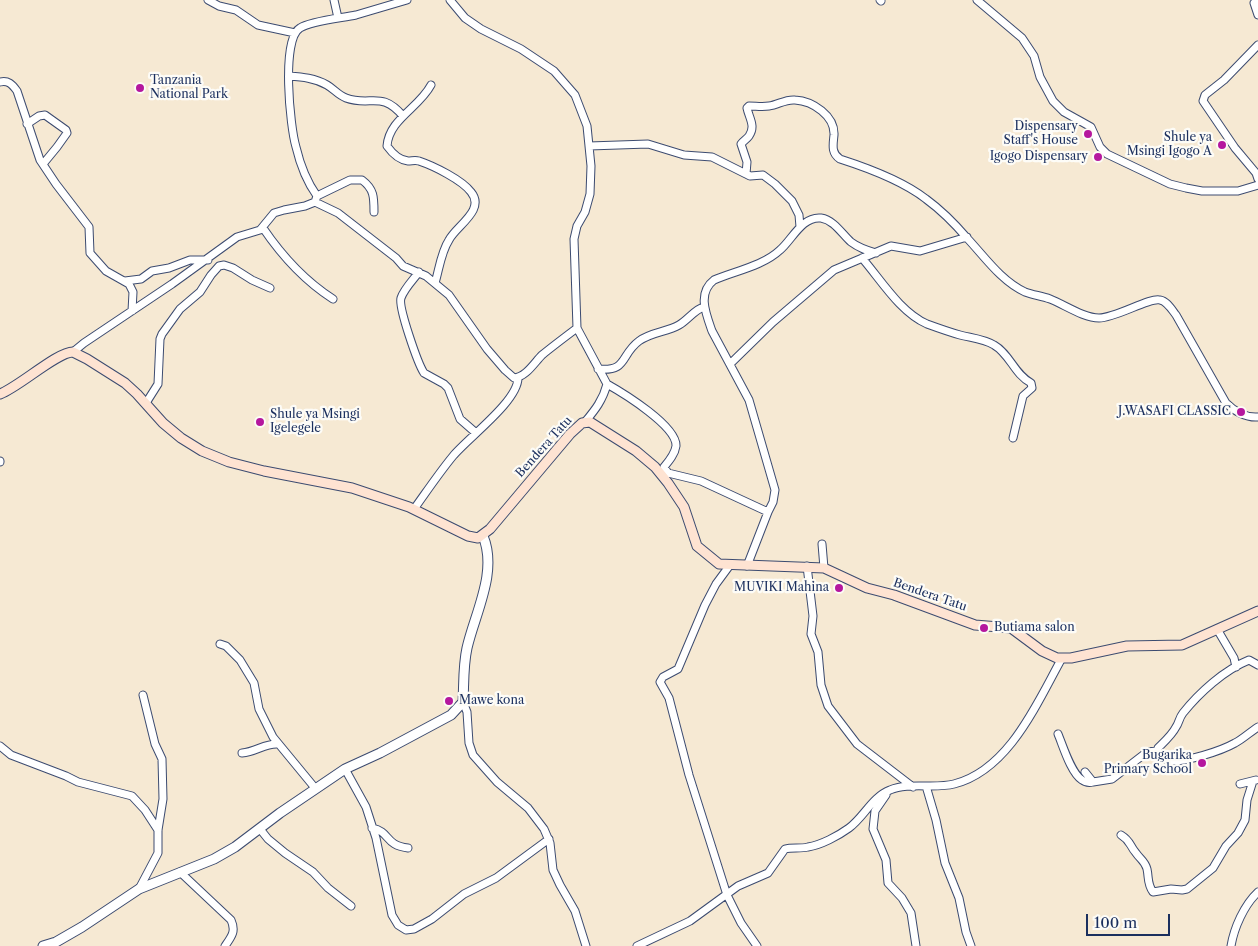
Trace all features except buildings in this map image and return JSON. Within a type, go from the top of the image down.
[{"type":"main road","points":[[0,394],[20,384],[60,356],[73,352],[125,383],[163,423],[181,438],[202,451],[229,462],[352,488],[414,509],[468,536],[478,538],[483,536]]},
{"type":"main road","name":"Bendera Tatu","points":[[483,536],[578,425],[590,422],[636,451],[665,474],[684,507],[697,546],[719,564],[824,568],[867,588],[894,595],[975,625],[1010,628],[1042,651],[1057,658],[1062,658]]},
{"type":"main road","points":[[1062,658],[1127,646],[1182,645],[1258,611]]},
{"type":"street","points":[[208,0],[219,6],[236,10],[258,25],[295,33]]},
{"type":"street","points":[[334,0],[338,18]]},
{"type":"street","points":[[407,0],[355,15],[303,26],[295,33],[289,76],[289,104],[295,146],[316,199],[338,213],[396,258],[403,266],[419,272],[450,295],[487,349],[505,370],[514,378],[518,378]]},
{"type":"street","points":[[450,0],[465,18],[481,29],[521,49],[554,71],[575,95],[587,126],[592,166],[590,194],[585,212],[577,226],[574,239],[577,328],[607,384],[629,396],[660,420],[676,442],[676,449],[664,466],[665,474],[701,481],[768,512]]},
{"type":"street","points":[[977,0],[1022,38],[1034,56],[1040,77],[1053,101],[1064,112],[1091,127],[1100,146],[1107,154],[1170,184],[1186,188],[1202,191],[1238,191],[1258,185]]},
{"type":"street","points":[[1256,0],[1254,3],[1258,15]]},
{"type":"street","points":[[1258,45],[1224,80],[1205,95],[1203,101],[1235,148],[1256,173],[1258,179]]},
{"type":"street","points":[[289,76],[306,77],[319,81],[328,85],[338,94],[351,99],[383,100],[390,103],[403,116]]},
{"type":"street","points":[[0,82],[11,83],[17,90],[24,108],[27,124],[43,164],[89,227],[90,253],[106,271],[125,280],[132,288],[132,311]]},
{"type":"street","points":[[430,85],[419,102],[396,124],[388,139],[387,146],[391,152],[405,161],[420,161],[442,172],[468,189],[475,199],[471,215],[449,239],[435,283]]},
{"type":"street","points":[[746,174],[747,162],[741,144],[750,135],[752,130],[747,108],[749,106],[768,106],[784,100],[796,100],[820,110],[831,121],[834,128],[833,151],[835,155],[840,159],[901,183],[926,198],[967,237],[986,260],[1015,286],[1025,292],[1070,307],[1088,317],[1098,318],[1108,317],[1150,300],[1159,299],[1166,302],[1176,315],[1226,403],[1233,411],[1252,418],[1258,417]]},
{"type":"street","points":[[27,124],[39,116],[46,115],[67,132],[57,148],[43,164]]},
{"type":"street","points":[[589,146],[648,144],[684,155],[712,157],[746,174],[766,176],[784,193],[796,208],[800,227]]},
{"type":"street","points":[[73,352],[208,260],[237,237],[263,228],[274,214],[278,212],[305,206],[350,180],[362,180],[372,189],[374,212]]},
{"type":"street","points":[[746,566],[774,502],[774,483],[749,400],[712,331],[704,306],[705,291],[708,284],[714,280],[773,256],[786,245],[800,227],[811,220],[823,218],[858,247],[876,253]]},
{"type":"street","points":[[263,228],[297,270],[316,288],[333,299]]},
{"type":"street","points":[[730,364],[773,322],[834,270],[891,246],[920,251],[967,237]]},
{"type":"street","points":[[862,258],[915,317],[926,324],[995,345],[1002,351],[1019,374],[1031,383],[1032,388],[1023,396],[1013,438]]},
{"type":"street","points":[[125,280],[141,279],[152,271],[170,268],[190,260],[208,260]]},
{"type":"street","points":[[146,403],[158,384],[160,339],[162,334],[180,309],[200,292],[216,268],[224,265],[270,288]]},
{"type":"street","points":[[419,272],[401,298],[400,303],[410,340],[424,374],[448,388],[460,419],[476,433]]},
{"type":"street","points":[[598,369],[611,370],[618,366],[639,341],[677,326],[704,306]]},
{"type":"street","points":[[414,509],[453,456],[512,395],[518,384],[518,378],[577,328]]},
{"type":"street","points":[[585,422],[605,394],[607,384]]},
{"type":"street","points":[[483,536],[488,552],[486,578],[464,666],[463,702],[467,712],[469,742],[473,755],[497,782],[528,808],[544,829],[549,839],[553,870],[575,911],[586,946]]},
{"type":"street","points":[[822,544],[824,568]]},
{"type":"street","points":[[730,565],[708,598],[678,668],[663,677],[660,682],[669,698],[689,775],[727,895],[741,923],[757,946]]},
{"type":"street","points":[[807,566],[814,616],[811,634],[818,652],[821,684],[828,706],[857,744],[913,787]]},
{"type":"street","points":[[1217,629],[1234,658],[1236,667]]},
{"type":"street","points":[[220,644],[226,646],[234,653],[254,683],[259,709],[266,725],[278,744],[315,788]]},
{"type":"street","points":[[637,946],[690,921],[738,886],[768,873],[785,849],[813,846],[849,828],[878,797],[891,789],[952,785],[967,780],[993,762],[1007,749],[1028,720],[1062,658]]},
{"type":"street","points":[[1058,734],[1079,778],[1087,783],[1112,779],[1147,752],[1157,751],[1175,729],[1180,716],[1217,680],[1249,660],[1258,665]]},
{"type":"street","points":[[139,889],[158,853],[158,830],[164,799],[162,759],[155,744],[143,695]]},
{"type":"street","points":[[43,946],[56,942],[82,927],[139,889],[234,848],[315,788],[345,769],[380,753],[451,715],[463,702]]},
{"type":"street","points":[[1157,751],[1168,761],[1198,756],[1224,749],[1238,742],[1258,727]]},
{"type":"street","points":[[242,754],[253,752],[272,743],[278,744]]},
{"type":"street","points":[[0,746],[11,755],[78,782],[132,796],[158,830]]},
{"type":"street","points":[[345,769],[366,807],[380,851],[392,915],[398,925],[406,930],[414,929],[432,919],[464,894],[496,878],[549,839]]},
{"type":"street","points":[[1084,772],[1093,782]]},
{"type":"street","points":[[1240,784],[1256,780]]},
{"type":"street","points":[[1120,835],[1131,842],[1136,854],[1145,862],[1149,886],[1153,892],[1187,889],[1213,868],[1226,846],[1238,833],[1245,820],[1247,800],[1256,780]]},
{"type":"street","points":[[926,786],[936,820],[945,863],[958,898],[971,946]]},
{"type":"street","points":[[891,789],[881,800],[876,811],[873,829],[886,860],[888,884],[902,898],[910,913],[916,946]]},
{"type":"street","points":[[372,828],[383,832],[392,844],[397,847],[408,848]]},
{"type":"street","points":[[260,829],[268,839],[313,872],[328,888],[350,906]]},
{"type":"street","points":[[180,872],[231,920],[234,933],[225,946]]},
{"type":"street","points":[[1231,946],[1232,939],[1246,906],[1258,892]]},
{"type":"place","name":"Tanzania National Park","points":[[140,88]]},
{"type":"place","name":"Dispensary Staff's House","points":[[1088,134]]},
{"type":"place","name":"Shule ya Msingi Igogo A","points":[[1222,145]]},
{"type":"place","name":"Igogo Dispensary","points":[[1098,157]]},
{"type":"place","name":"J.WASAFI CLASSIC","points":[[1241,412]]},
{"type":"place","name":"Shule ya Msingi Igelegele","points":[[260,422]]},
{"type":"place","name":"MUVIKI Mahina","points":[[839,588]]},
{"type":"place","name":"Butiama salon","points":[[984,628]]},
{"type":"place","name":"Mawe kona","points":[[449,701]]},
{"type":"place","name":"Bugarika Primary School","points":[[1202,763]]}]
